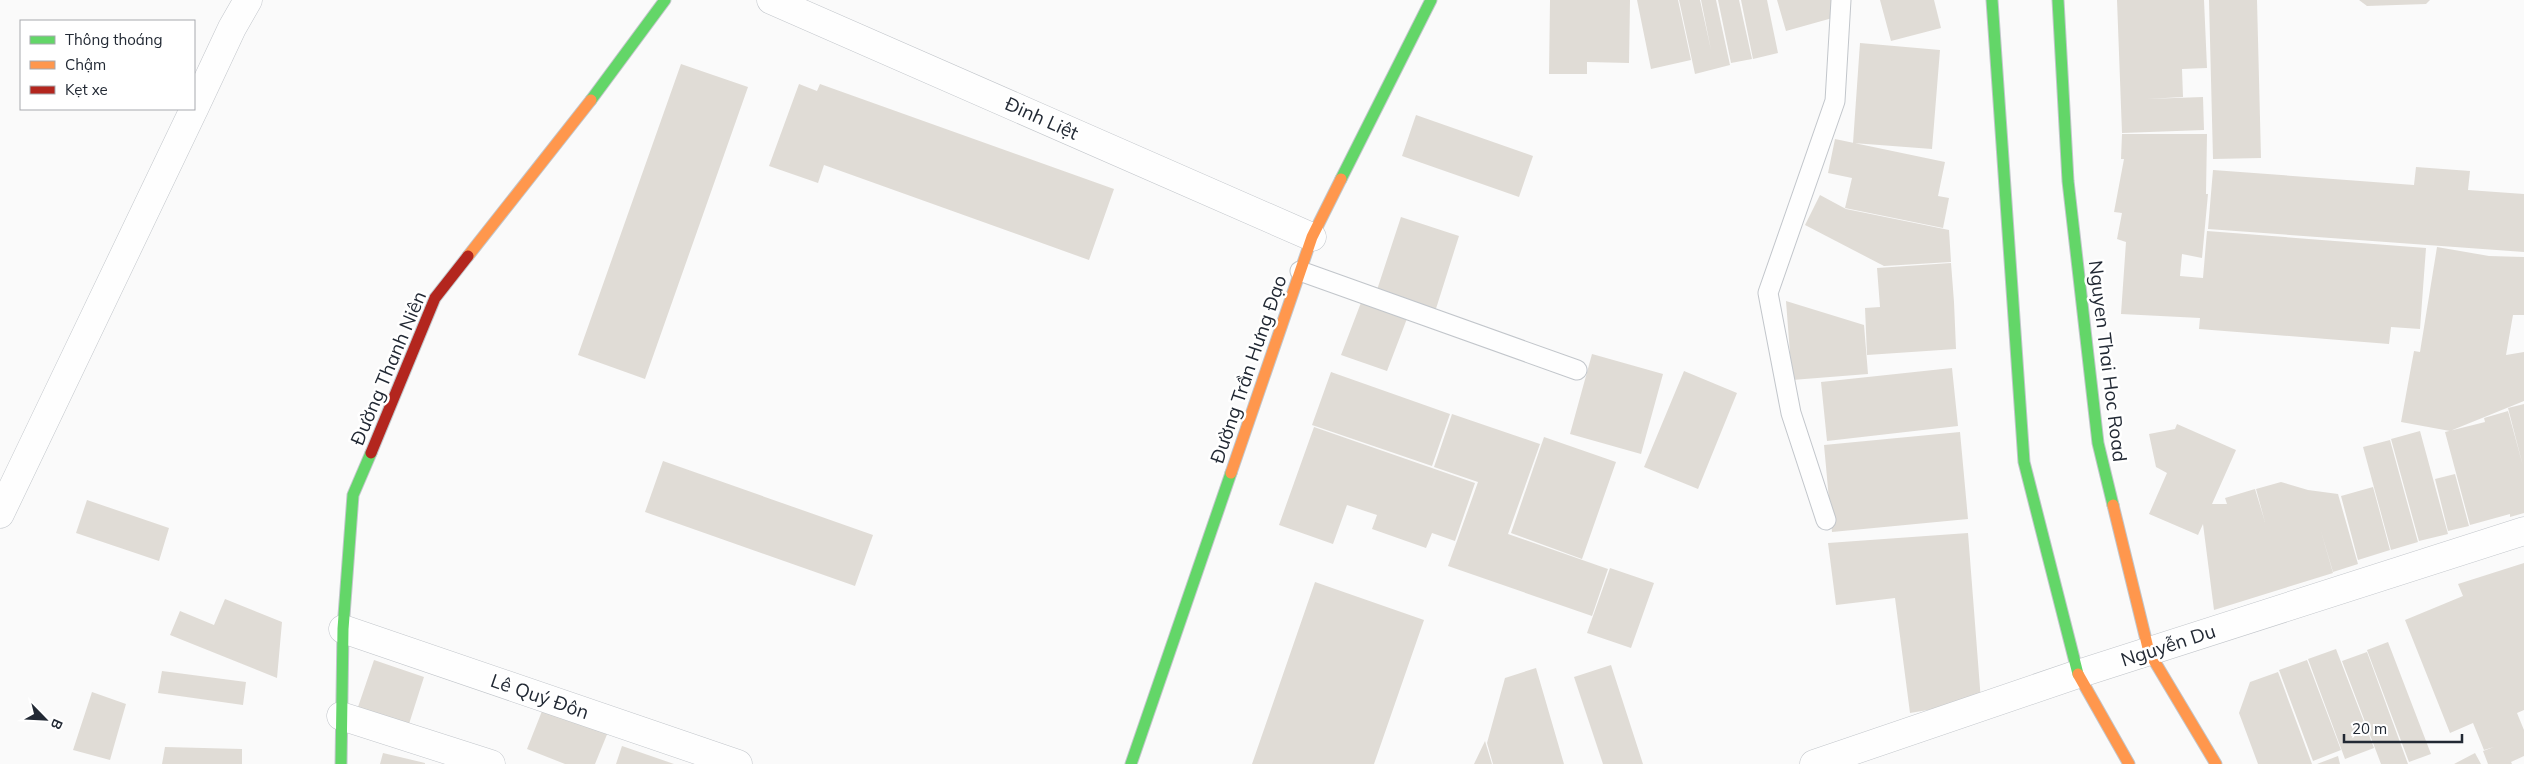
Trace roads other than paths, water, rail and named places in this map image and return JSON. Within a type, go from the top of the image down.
[{"type":"street","points":[[195,107],[232,28],[248,0]]},
{"type":"street","name":"Đường Thanh Niên","points":[[341,764],[343,629],[353,495],[435,298],[631,48],[665,0]]},
{"type":"street","name":"Đinh Liệt","points":[[771,0],[1312,237]]},
{"type":"street","name":"Đường Trần Hưng Đạo","points":[[1132,764],[1312,237],[1431,0]]},
{"type":"street","points":[[1992,0],[2024,462],[2078,674],[2129,764]]},
{"type":"street","name":"Nguyen Thai Hoc Road","points":[[2058,0],[2068,181],[2098,443],[2149,652],[2216,764]]},
{"type":"street","points":[[0,514],[194,110]]},
{"type":"street","name":"Nguyễn Du","points":[[1814,764],[2078,674],[2524,531]]},
{"type":"street","name":"Lê Quý Đôn","points":[[343,629],[738,764]]},
{"type":"street","points":[[341,716],[491,764]]},
{"type":"lane","points":[[1826,520],[1791,413],[1768,293],[1835,101],[1841,0]]},
{"type":"lane","points":[[1300,271],[1577,370]]}]
